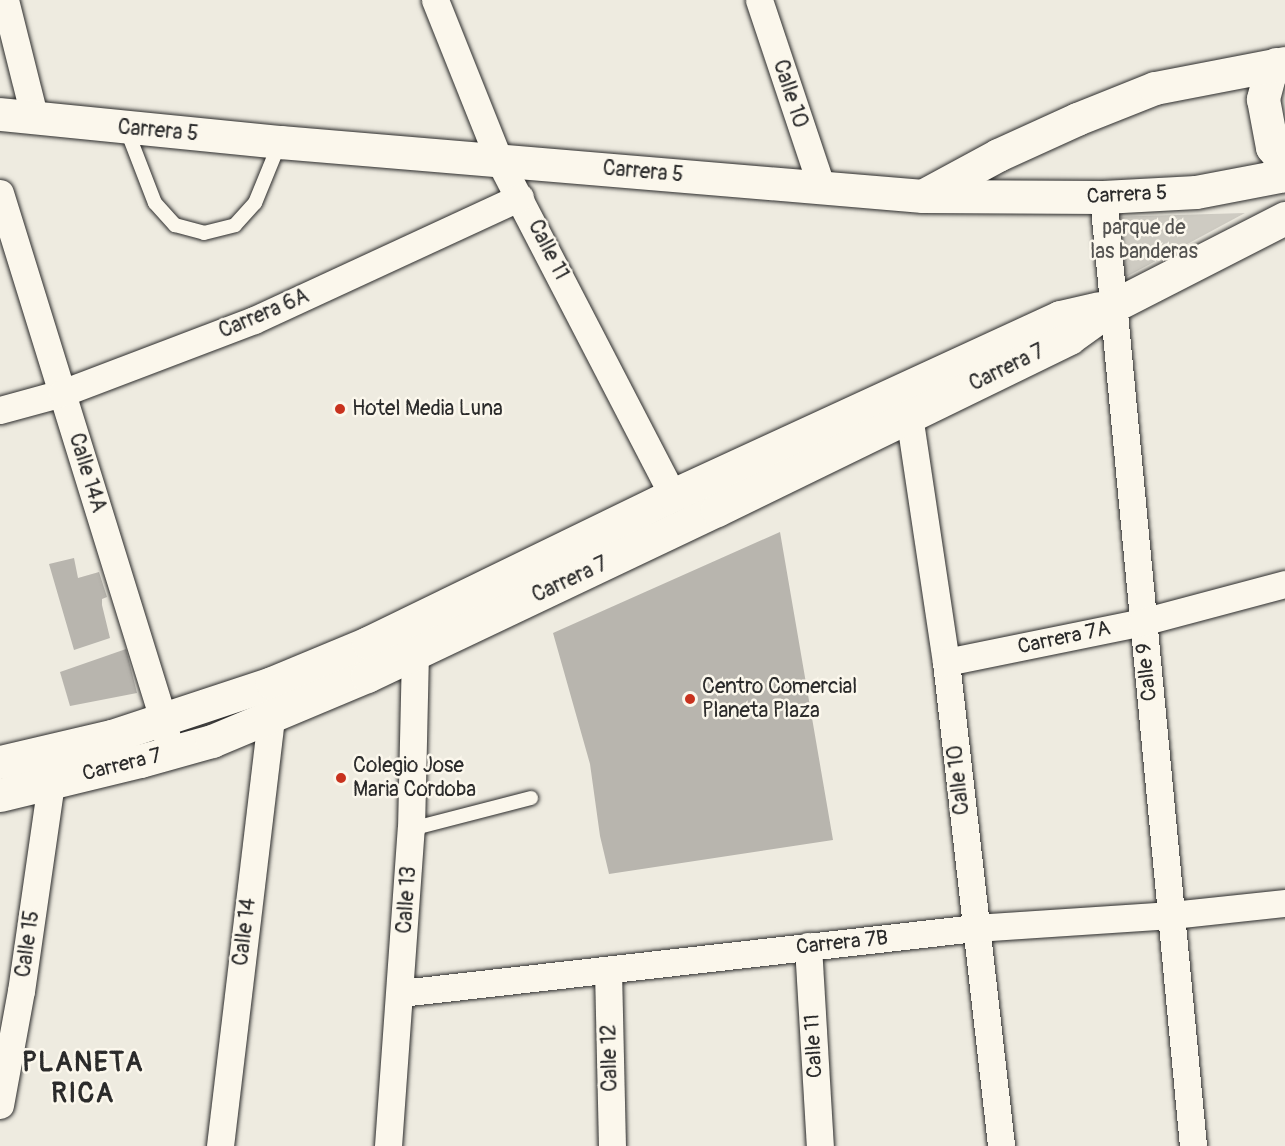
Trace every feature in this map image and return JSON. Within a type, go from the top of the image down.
[{"type":"main road","points":[[1281,63],[1269,76],[1263,99],[1272,147],[1285,163]]},
{"type":"main road","points":[[923,196],[1008,151],[1155,88],[1281,63]]},
{"type":"main road","name":"Carrera 5","points":[[0,114],[280,142],[923,196],[1103,197],[1196,192],[1285,175]]},
{"type":"main road","name":"Carrera 7","points":[[0,762],[49,768],[170,753],[212,741],[271,717],[415,653],[1069,338],[1115,305],[1285,218]]},
{"type":"main road","name":"Carrera 7","points":[[0,795],[112,736],[272,683],[368,644],[673,495],[1060,317],[1115,305]]},
{"type":"street","points":[[5,0],[35,119]]},
{"type":"street","name":"Calle 11","points":[[435,0],[499,160],[673,495]]},
{"type":"street","name":"Calle 10","points":[[759,0],[822,188]]},
{"type":"street","name":"Calle 14A","points":[[0,193],[163,720],[170,753]]},
{"type":"street","name":"Carrera 6A","points":[[0,410],[62,393],[254,320],[520,197]]},
{"type":"street","name":"Calle 9","points":[[1103,197],[1193,1146]]},
{"type":"street","name":"Calle 10","points":[[909,415],[946,662],[1001,1146]]},
{"type":"street","name":"Carrera 7A","points":[[946,662],[1142,622],[1285,584]]},
{"type":"street","name":"Calle 13","points":[[388,1146],[401,993],[411,829],[415,653]]},
{"type":"street","name":"Calle 14","points":[[220,1146],[271,717]]},
{"type":"street","name":"Calle 15","points":[[0,1105],[21,991],[49,768]]},
{"type":"street","name":"Carrera 7B","points":[[401,993],[975,928],[1172,915],[1285,903]]},
{"type":"street","name":"Calle 11","points":[[808,946],[820,1146]]},
{"type":"street","name":"Calle 12","points":[[608,970],[612,1146]]},
{"type":"lane","points":[[126,128],[155,203],[175,225],[204,233],[235,225],[255,203],[280,142]]},
{"type":"lane","points":[[411,829],[531,798]]},
{"type":"green space","name":"parque de las banderas","points":[[1245,213],[1126,277],[1109,217]]},
{"type":"building","name":"Centro Comercial Planeta Plaza","points":[[780,532],[833,840],[609,874],[600,836],[590,764],[553,633]]},
{"type":"building","points":[[74,558],[78,578],[99,572],[107,597],[102,599],[102,605],[110,638],[74,650],[49,564]]},
{"type":"building","points":[[126,649],[137,693],[70,706],[60,672]]},
{"type":"place","name":"Hotel Media Luna","points":[[340,409]]},
{"type":"place","name":"Centro Comercial Planeta Plaza","points":[[690,699]]},
{"type":"place","name":"Colegio Jose Maria Cordoba","points":[[341,778]]},
{"type":"district","name":"PLANETA RICA","points":[[83,1078]]}]
